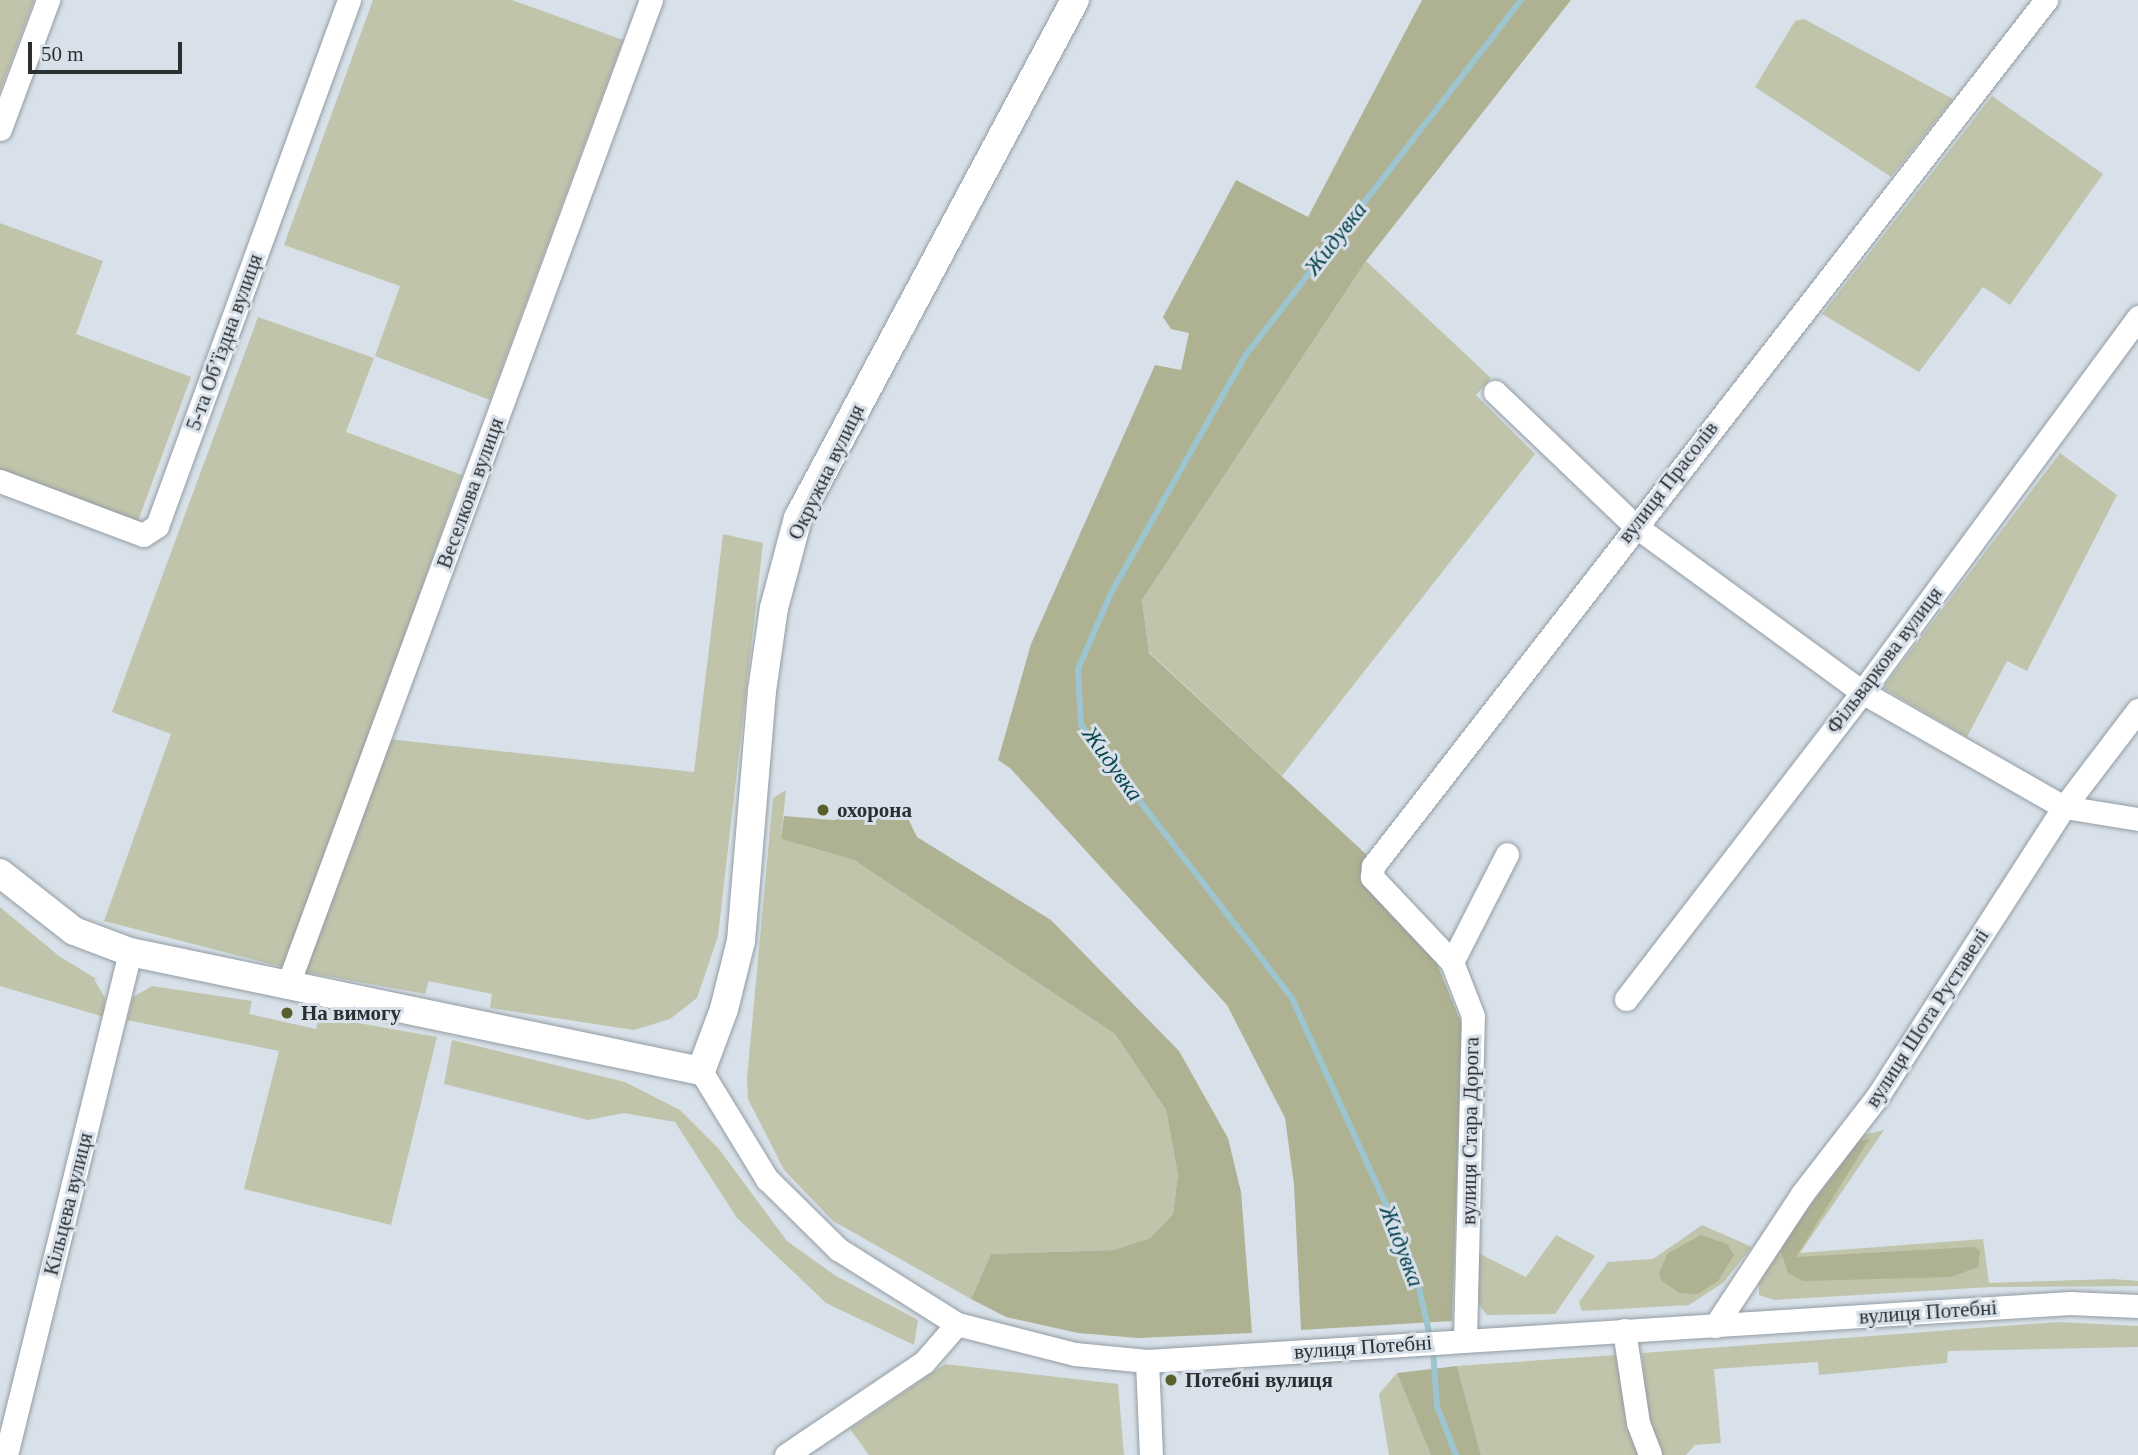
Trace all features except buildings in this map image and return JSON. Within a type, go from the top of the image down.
[{"type":"main road","name":"Окружна вулиця","points":[[701,1071],[724,1009],[741,941],[762,691],[774,608],[798,518],[1075,0]]},
{"type":"main road","points":[[0,873],[74,931],[130,952],[287,987],[701,1071]]},
{"type":"street","points":[[0,129],[48,0]]},
{"type":"street","name":"5-та Обʼїздна вулиця","points":[[0,481],[143,534],[157,526],[349,0]]},
{"type":"street","name":"Веселкова вулиця","points":[[287,987],[651,0]]},
{"type":"street","name":"вулиця Прасолів","points":[[1452,962],[1372,877],[1373,866],[1634,525],[2046,0]]},
{"type":"street","name":"Фільваркова вулиця","points":[[1626,999],[1862,692],[2138,317]]},
{"type":"street","points":[[1495,392],[1634,525],[1862,692],[2064,807],[2138,819]]},
{"type":"street","name":"вулиця Шота Руставелі","points":[[1715,1326],[1802,1194],[1877,1097],[2064,807],[2138,710]]},
{"type":"street","points":[[1452,962],[1507,854]]},
{"type":"street","name":"Кільцева вулиця","points":[[6,1455],[130,952]]},
{"type":"street","name":"вулиця Стара Дорога","points":[[1452,962],[1473,1027],[1456,1340]]},
{"type":"street","name":"вулиця Потебні","points":[[701,1071],[767,1179],[838,1249],[957,1324],[1075,1354],[1147,1361],[2070,1303],[2138,1306]]},
{"type":"street","points":[[786,1455],[924,1363],[957,1324]]},
{"type":"street","points":[[1624,1330],[1638,1423],[1650,1455]]},
{"type":"street","points":[[1147,1361],[1151,1455]]},
{"type":"green space","points":[[0,0],[34,0],[0,91]]},
{"type":"green space","points":[[373,0],[512,0],[623,40],[490,400],[375,356],[400,286],[284,245]]},
{"type":"green space","points":[[1422,0],[1571,0],[1366,261],[1142,600],[1149,653],[1368,856],[1435,959],[1462,1025],[1452,1321],[1301,1330],[1294,1184],[1285,1118],[1227,1005],[1010,768],[998,760],[1031,644],[1155,365],[1181,370],[1189,333],[1171,329],[1163,317],[1236,180],[1308,217]]},
{"type":"green space","points":[[1804,19],[1953,99],[1891,177],[1755,87],[1795,21]]},
{"type":"green space","points":[[1992,96],[2103,174],[2010,305],[1983,287],[1919,372],[1822,314]]},
{"type":"green space","points":[[0,223],[103,261],[76,334],[191,377],[138,521],[0,470]]},
{"type":"green space","points":[[1366,261],[1491,378],[1476,395],[1535,454],[1282,776],[1149,652],[1142,600]]},
{"type":"green space","points":[[258,317],[374,358],[346,432],[462,475],[286,968],[104,921],[171,734],[112,712]]},
{"type":"green space","points":[[2060,453],[2117,495],[2027,671],[2007,661],[1967,737],[1883,688]]},
{"type":"green space","points":[[723,534],[763,543],[718,936],[697,998],[670,1019],[634,1030],[490,1008],[492,994],[429,981],[425,994],[304,972],[388,739],[694,772]]},
{"type":"green space","points":[[786,790],[781,839],[854,860],[1115,1034],[1166,1110],[1178,1175],[1173,1214],[1150,1238],[1114,1250],[991,1254],[971,1299],[833,1221],[784,1170],[748,1099],[747,1078],[773,798]]},
{"type":"green space","points":[[901,804],[917,837],[1051,920],[1179,1051],[1228,1138],[1241,1192],[1252,1333],[1138,1338],[1078,1333],[1006,1317],[971,1299],[991,1254],[1114,1250],[1150,1238],[1173,1214],[1178,1175],[1166,1110],[1115,1034],[854,860],[781,839],[784,816],[834,820]]},
{"type":"green space","points":[[0,907],[59,956],[98,980],[94,979],[105,998],[104,1017],[0,986]]},
{"type":"green space","points":[[152,986],[252,1001],[249,1014],[316,1029],[319,1016],[437,1037],[391,1225],[244,1189],[279,1051],[127,1020],[133,997]]},
{"type":"green space","points":[[452,1040],[625,1082],[680,1110],[719,1149],[787,1241],[836,1276],[918,1320],[914,1345],[826,1303],[737,1218],[675,1122],[624,1113],[588,1120],[444,1084]]},
{"type":"green space","points":[[1884,1130],[1800,1253],[1983,1239],[1989,1283],[2113,1279],[2138,1281],[2138,1286],[1991,1287],[1774,1300],[1759,1295],[1759,1268],[1858,1136]]},
{"type":"green space","points":[[1870,1138],[1796,1257],[1974,1247],[1980,1251],[1978,1267],[1951,1277],[1803,1281],[1788,1273],[1781,1252],[1785,1240],[1859,1142]]},
{"type":"green space","points":[[1702,1225],[1752,1247],[1723,1283],[1689,1305],[1582,1311],[1579,1302],[1608,1262],[1653,1259]]},
{"type":"green space","points":[[1556,1235],[1595,1256],[1555,1314],[1487,1315],[1474,1298],[1476,1252],[1526,1277]]},
{"type":"green space","points":[[1701,1235],[1727,1244],[1734,1255],[1718,1281],[1698,1294],[1680,1293],[1662,1281],[1659,1273],[1668,1253]]},
{"type":"green space","points":[[2059,1322],[2138,1326],[2138,1347],[1948,1351],[1947,1363],[1819,1375],[1818,1362],[1714,1369],[1721,1443],[1695,1445],[1686,1455],[1660,1455],[1647,1420],[1642,1353]]},
{"type":"green space","points":[[1616,1355],[1629,1426],[1640,1455],[1481,1455],[1457,1366]]},
{"type":"green space","points":[[945,1364],[1118,1384],[1124,1455],[869,1455],[850,1429]]},
{"type":"green space","points":[[1457,1366],[1481,1455],[1431,1455],[1397,1373]]},
{"type":"green space","points":[[1397,1373],[1431,1455],[1389,1455],[1379,1394]]},
{"type":"waterway","name":"Жидувка","points":[[1456,1455],[1437,1406],[1433,1350],[1414,1266],[1292,998],[1081,725],[1078,669],[1111,593],[1245,356],[1521,0]]},
{"type":"place","name":"охорона","points":[[823,810]]},
{"type":"place","name":"На вимогу","points":[[287,1013]]},
{"type":"place","name":"Потебні вулиця","points":[[1171,1380]]}]
